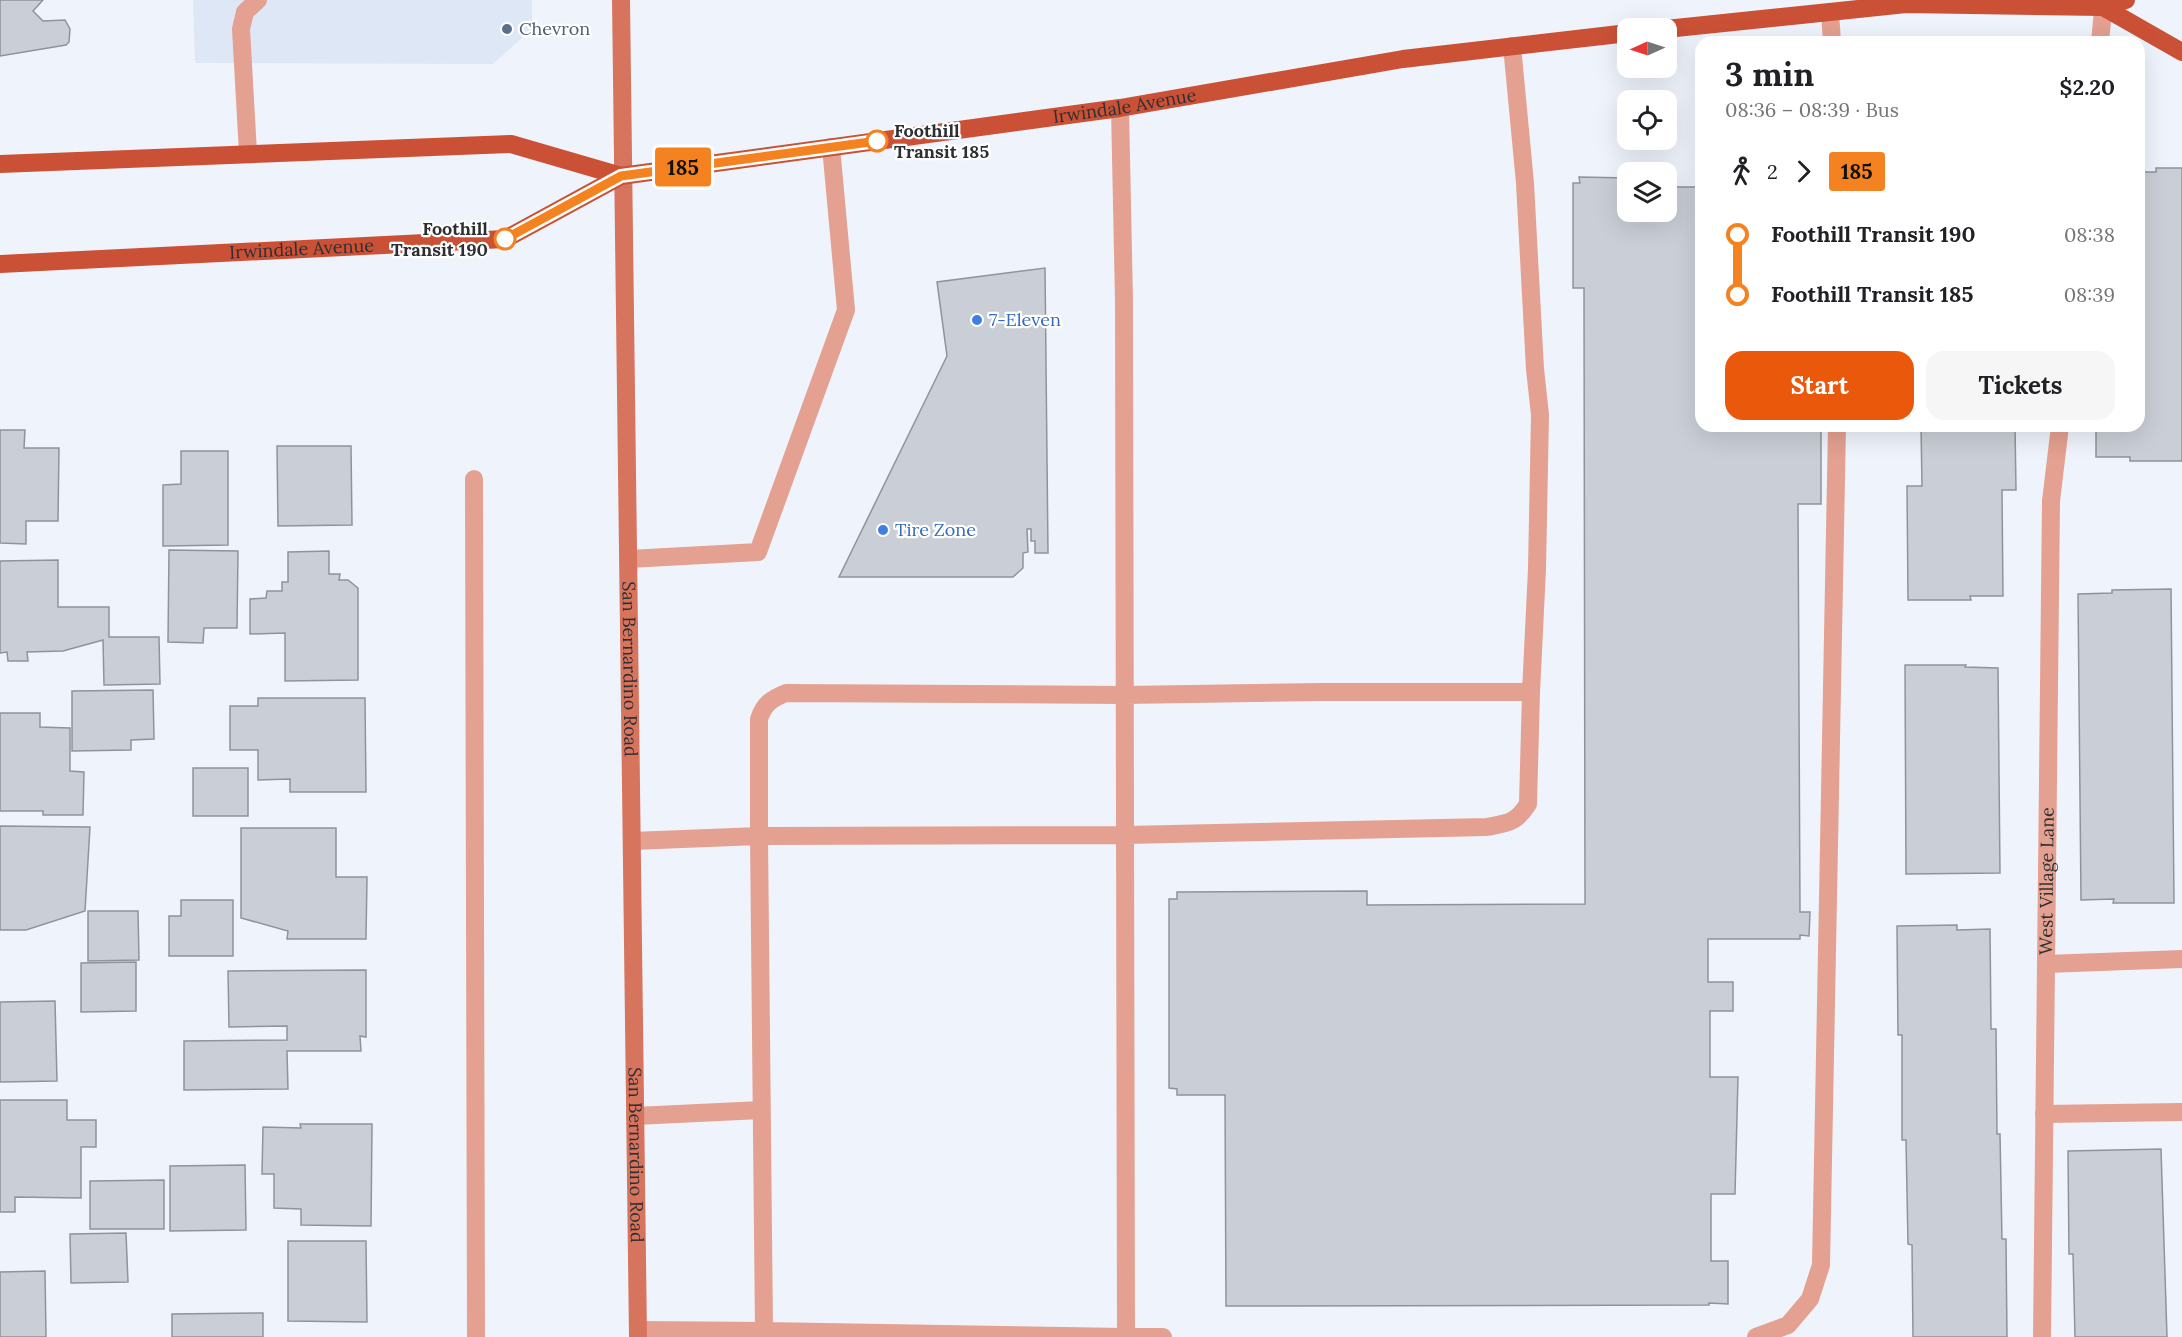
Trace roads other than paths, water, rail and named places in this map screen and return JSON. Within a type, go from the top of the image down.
[{"type":"main road","name":"San Bernardino Road","points":[[621,0],[621,176],[629,559],[638,1334]]},
{"type":"main road","points":[[1677,27],[1906,4],[2103,3],[2126,0]]},
{"type":"main road","points":[[2103,3],[2182,52]]},
{"type":"main road","name":"Irwindale Avenue","points":[[0,264],[505,239],[621,176],[1120,108],[1403,58],[1617,34]]},
{"type":"main road","name":"Irwindale Avenue","points":[[0,164],[511,144],[621,176]]},
{"type":"street","points":[[248,153],[241,29],[245,12],[258,0]]},
{"type":"street","points":[[2100,36],[2103,3]]},
{"type":"street","points":[[1830,12],[1832,36]]},
{"type":"street","points":[[632,841],[759,836],[1126,835],[1487,827],[1520,817],[1528,804],[1538,568],[1540,415],[1535,369],[1525,183],[1512,46]]},
{"type":"street","points":[[1120,108],[1124,230],[1126,1336]]},
{"type":"street","points":[[629,559],[758,552],[846,309],[831,147]]},
{"type":"street","points":[[1756,1337],[1788,1325],[1810,1299],[1821,1265],[1837,432]]},
{"type":"street","name":"West Village Lane","points":[[2042,1337],[2051,501],[2059,432]]},
{"type":"street","points":[[474,479],[476,1337]]},
{"type":"street","points":[[764,1331],[759,719],[763,707],[773,698],[786,693],[1124,695],[1532,692]]},
{"type":"street","points":[[2046,964],[2182,959]]},
{"type":"street","points":[[635,1116],[761,1110]]},
{"type":"street","points":[[2044,1114],[2182,1112]]},
{"type":"street","points":[[638,1334],[764,1331],[1163,1337]]},
{"type":"place","name":"Chevron","points":[[507,29]]},
{"type":"place","name":"Foothill Transit 185","points":[[877,141]]},
{"type":"place","name":"Foothill Transit 190","points":[[505,239]]},
{"type":"place","name":"7-Eleven","points":[[977,320]]},
{"type":"place","name":"Tire Zone","points":[[883,530]]}]
